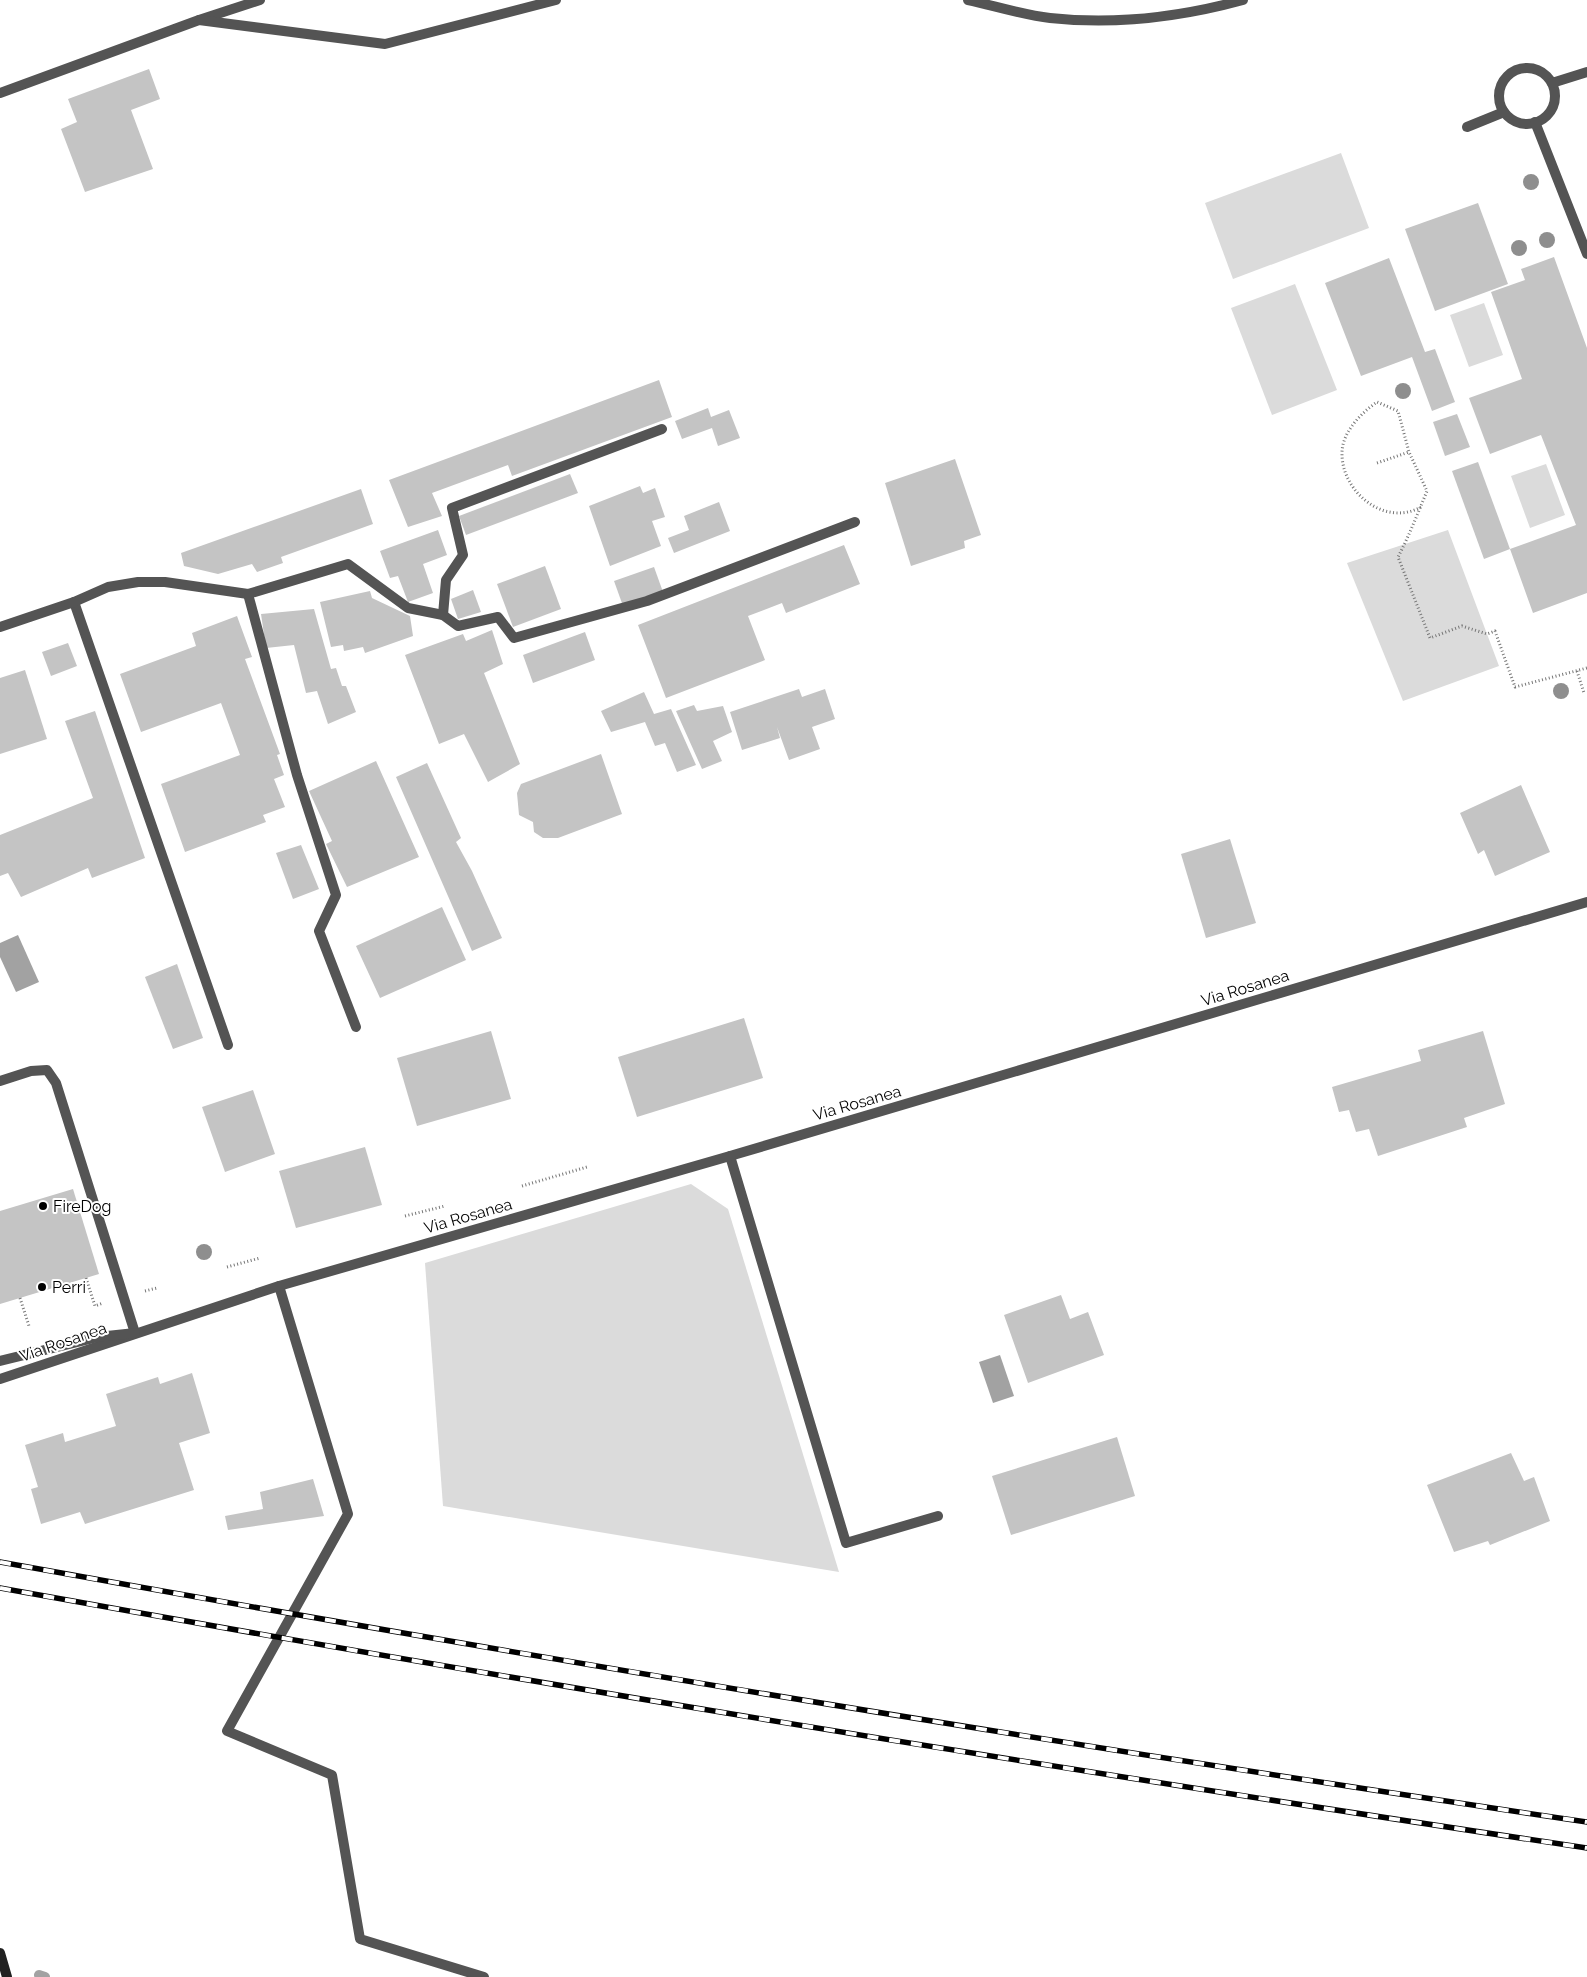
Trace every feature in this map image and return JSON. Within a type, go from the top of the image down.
[{"type":"main road","points":[[0,1953],[7,1977]]},
{"type":"street","points":[[0,93],[198,20],[260,0]]},
{"type":"street","points":[[198,20],[386,44],[556,0]]},
{"type":"street","points":[[968,0],[1050,18],[1136,20],[1243,0]]},
{"type":"street","points":[[1531,69],[1539,71],[1552,83],[1554,101],[1552,109],[1547,116],[1535,122],[1520,123],[1511,119],[1504,112],[1500,104],[1501,85],[1514,71],[1531,69]]},
{"type":"street","points":[[1552,83],[1587,72]]},
{"type":"street","points":[[1467,127],[1504,112]]},
{"type":"street","points":[[1535,122],[1587,254]]},
{"type":"street","points":[[443,615],[446,580],[463,555],[452,508],[662,429]]},
{"type":"street","points":[[0,627],[74,602],[108,587],[138,582],[165,582],[248,594],[348,564],[408,608],[443,615],[458,626],[498,618],[514,638],[647,601],[855,522]]},
{"type":"street","points":[[248,594],[297,775],[336,895],[319,931],[356,1027]]},
{"type":"street","points":[[74,602],[228,1045]]},
{"type":"street","name":"Via Rosanea","points":[[0,1379],[279,1286],[730,1156],[1587,902]]},
{"type":"street","points":[[0,1081],[31,1071],[47,1070],[56,1083],[135,1333]]},
{"type":"street","points":[[730,1156],[846,1544],[938,1516]]},
{"type":"street","points":[[279,1286],[348,1514],[227,1731],[332,1775],[360,1939],[484,1977]]},
{"type":"street","name":"Via Rosanea","points":[[0,1361],[98,1337],[135,1333]]},
{"type":"path","points":[[1421,507],[1401,514],[1372,506],[1350,485],[1344,471],[1341,453],[1352,425],[1377,402],[1398,411],[1409,452],[1427,491],[1421,507],[1398,557],[1430,638],[1462,626],[1487,634],[1495,631],[1515,687],[1587,668]]},
{"type":"path","points":[[1377,463],[1409,452]]},
{"type":"path","points":[[1576,671],[1584,693]]},
{"type":"path","points":[[522,1186],[586,1167]]},
{"type":"path","points":[[405,1216],[445,1206]]},
{"type":"path","points":[[227,1267],[260,1258]]},
{"type":"path","points":[[86,1278],[95,1306]]},
{"type":"path","points":[[20,1298],[29,1326]]},
{"type":"shaded area","points":[[1341,153],[1369,228],[1233,279],[1205,203]]},
{"type":"shaded area","points":[[1295,284],[1337,390],[1272,415],[1231,308]]},
{"type":"shaded area","points":[[1484,303],[1503,355],[1469,367],[1450,315]]},
{"type":"shaded area","points":[[1546,464],[1565,515],[1530,528],[1511,476]]},
{"type":"shaded area","points":[[1448,530],[1499,666],[1403,701],[1347,563]]},
{"type":"shaded area","points":[[18,935],[39,982],[16,992],[0,957],[0,943]]},
{"type":"shaded area","points":[[691,1184],[728,1209],[839,1572],[443,1506],[425,1263]]},
{"type":"shaded area","points":[[1000,1355],[1014,1396],[993,1403],[979,1362]]},
{"type":"building","points":[[149,69],[160,99],[131,110],[153,169],[85,192],[61,129],[77,122],[68,99]]},
{"type":"building","points":[[1478,203],[1508,284],[1435,311],[1405,229]]},
{"type":"building","points":[[1554,257],[1587,348],[1587,593],[1533,613],[1510,549],[1576,525],[1541,435],[1490,454],[1469,398],[1522,379],[1491,292],[1525,280],[1521,269]]},
{"type":"building","points":[[1389,258],[1425,352],[1435,349],[1455,402],[1432,411],[1412,357],[1361,376],[1325,283]]},
{"type":"building","points":[[659,380],[672,417],[512,476],[508,465],[432,493],[442,516],[408,527],[389,480]]},
{"type":"building","points":[[708,408],[711,417],[729,410],[740,438],[718,446],[712,428],[682,439],[675,421]]},
{"type":"building","points":[[1457,414],[1470,447],[1445,456],[1433,422]]},
{"type":"building","points":[[955,459],[981,535],[964,541],[965,548],[911,566],[885,483]]},
{"type":"building","points":[[1478,462],[1510,549],[1484,559],[1452,471]]},
{"type":"building","points":[[570,474],[578,493],[466,535],[459,516]]},
{"type":"building","points":[[640,486],[643,493],[655,488],[665,517],[652,521],[661,546],[610,566],[589,506]]},
{"type":"building","points":[[361,489],[373,524],[281,557],[283,563],[257,572],[252,564],[218,574],[184,566],[181,553]]},
{"type":"building","points":[[719,502],[730,531],[674,553],[668,538],[689,530],[684,516]]},
{"type":"building","points":[[438,530],[447,555],[423,564],[433,593],[408,602],[398,576],[390,578],[380,551]]},
{"type":"building","points":[[844,545],[860,584],[786,613],[782,603],[748,616],[765,660],[666,698],[638,625]]},
{"type":"building","points":[[545,566],[561,609],[513,627],[497,584]]},
{"type":"building","points":[[654,567],[663,592],[623,606],[614,581]]},
{"type":"building","points":[[473,590],[481,612],[458,619],[451,599]]},
{"type":"building","points":[[370,591],[372,598],[410,616],[413,636],[365,653],[363,647],[344,651],[343,645],[331,647],[320,602]]},
{"type":"building","points":[[314,609],[331,669],[336,668],[342,686],[346,686],[356,712],[328,724],[317,691],[306,693],[294,645],[266,648],[261,614]]},
{"type":"building","points":[[237,616],[252,657],[245,659],[280,754],[277,755],[284,775],[274,779],[285,807],[263,815],[266,822],[185,852],[161,784],[240,755],[221,703],[141,732],[120,674],[196,646],[192,633]]},
{"type":"building","points":[[492,630],[503,664],[484,673],[520,764],[488,782],[464,734],[439,744],[405,655],[463,634],[466,641]]},
{"type":"building","points":[[585,632],[595,660],[533,683],[523,655]]},
{"type":"building","points":[[68,643],[77,666],[51,676],[42,652]]},
{"type":"building","points":[[25,670],[47,739],[0,754],[0,678]]},
{"type":"building","points":[[799,689],[802,697],[825,689],[835,719],[812,727],[820,749],[789,760],[777,727],[780,738],[742,750],[730,712]]},
{"type":"building","points":[[644,692],[654,714],[671,709],[696,765],[677,772],[665,743],[655,746],[645,722],[611,732],[601,711]]},
{"type":"building","points":[[694,705],[697,711],[723,706],[732,732],[713,741],[722,761],[702,769],[676,711]]},
{"type":"building","points":[[95,711],[145,858],[92,878],[88,868],[21,897],[8,873],[0,876],[0,835],[93,798],[65,721]]},
{"type":"building","points":[[601,754],[622,814],[558,838],[543,838],[534,832],[533,822],[519,815],[517,793],[521,784]]},
{"type":"building","points":[[376,761],[419,857],[347,887],[326,844],[332,841],[309,791]]},
{"type":"building","points":[[427,763],[461,838],[456,842],[472,871],[502,938],[472,951],[396,777]]},
{"type":"building","points":[[1521,785],[1550,852],[1495,876],[1484,850],[1478,854],[1460,813]]},
{"type":"building","points":[[1230,839],[1256,923],[1206,938],[1181,854]]},
{"type":"building","points":[[301,845],[319,889],[293,899],[276,853]]},
{"type":"building","points":[[442,907],[466,960],[380,998],[356,946]]},
{"type":"building","points":[[177,964],[203,1038],[173,1049],[145,977]]},
{"type":"building","points":[[744,1018],[763,1078],[637,1117],[618,1057]]},
{"type":"building","points":[[491,1031],[511,1099],[417,1126],[397,1058]]},
{"type":"building","points":[[1483,1031],[1505,1104],[1464,1118],[1467,1127],[1378,1156],[1369,1129],[1356,1132],[1349,1110],[1339,1112],[1332,1087],[1421,1061],[1418,1050]]},
{"type":"building","points":[[253,1090],[275,1154],[225,1172],[202,1107]]},
{"type":"building","points":[[365,1147],[382,1205],[296,1228],[279,1171]]},
{"type":"building","points":[[73,1189],[99,1274],[0,1304],[0,1211]]},
{"type":"building","points":[[1061,1295],[1070,1319],[1088,1312],[1104,1355],[1028,1383],[1004,1315]]},
{"type":"building","points":[[192,1373],[210,1433],[179,1443],[194,1490],[85,1524],[80,1512],[41,1524],[31,1489],[38,1487],[25,1445],[63,1433],[65,1442],[116,1426],[106,1394],[158,1377],[160,1384]]},
{"type":"building","points":[[1117,1437],[1135,1496],[1011,1535],[992,1476]]},
{"type":"building","points":[[1511,1453],[1524,1481],[1534,1477],[1550,1521],[1490,1545],[1488,1541],[1454,1552],[1427,1485]]},
{"type":"building","points":[[313,1479],[324,1516],[228,1530],[225,1516],[263,1509],[260,1492]]},
{"type":"waterway","points":[[39,1975],[45,1977]]},
{"type":"railway","points":[[0,1562],[396,1632],[991,1731],[1587,1822]]},
{"type":"railway","points":[[0,1588],[396,1658],[793,1724],[1587,1848]]},
{"type":"place","name":"FireDog","points":[[43,1206]]},
{"type":"place","name":"Perri","points":[[42,1287]]}]
